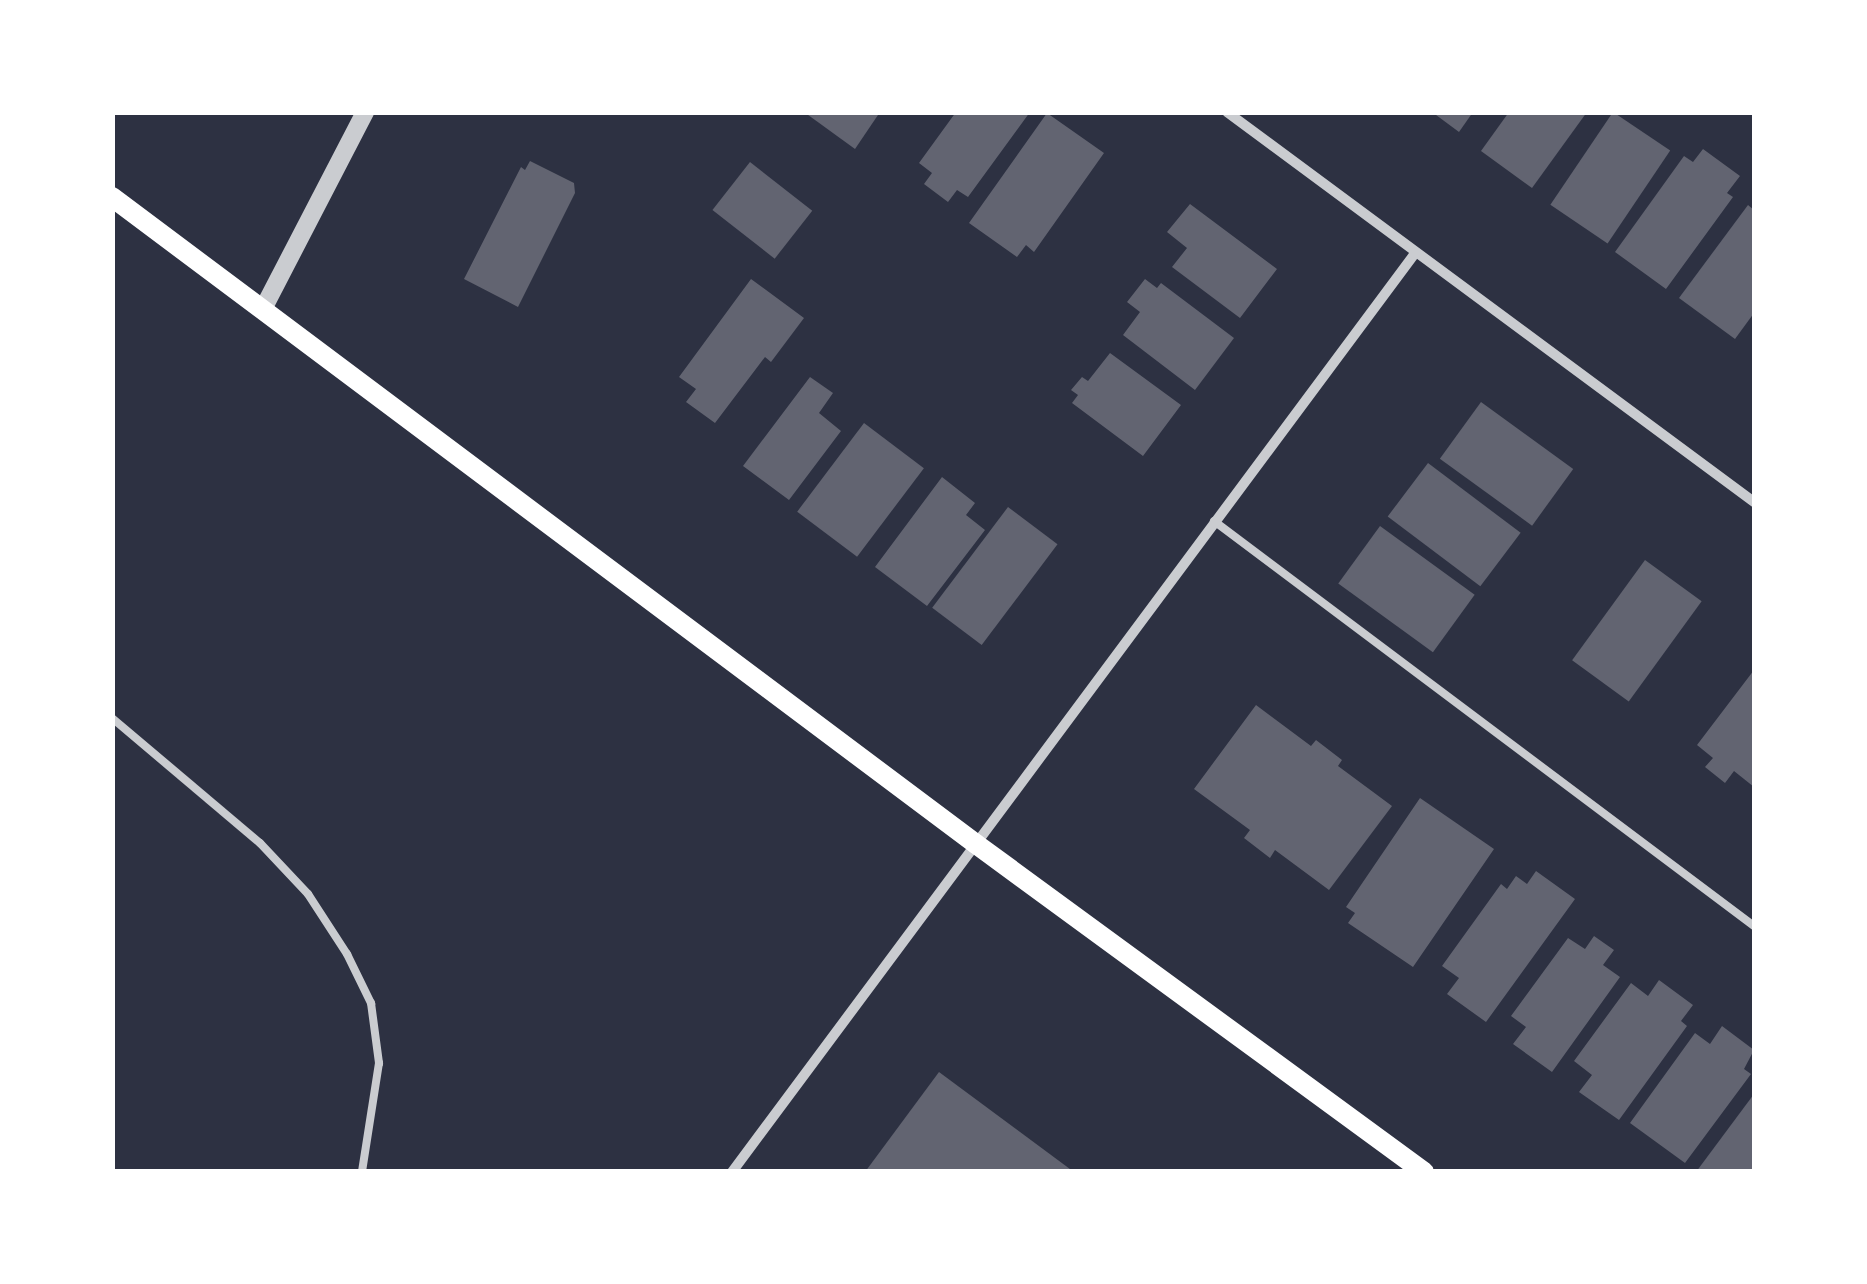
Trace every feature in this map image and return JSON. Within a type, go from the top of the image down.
[{"type":"main road","points":[[112,197],[976,844],[1424,1172]]},
{"type":"street","points":[[263,309],[366,112]]},
{"type":"street","points":[[1227,112],[1754,502]]},
{"type":"street","points":[[732,1172],[1416,252]]},
{"type":"lane","points":[[1214,521],[1754,926]]},
{"type":"lane","points":[[112,718],[260,843],[308,894],[347,954],[371,1003],[379,1062],[362,1172]]},
{"type":"building","points":[[804,112],[880,112],[855,149]]},
{"type":"building","points":[[956,112],[1030,112],[968,197],[957,190],[948,202],[924,184],[932,173],[919,163]]},
{"type":"building","points":[[1432,112],[1473,112],[1459,132]]},
{"type":"building","points":[[1509,112],[1587,112],[1532,188],[1481,151]]},
{"type":"building","points":[[1613,112],[1670,151],[1608,243],[1550,205]]},
{"type":"building","points":[[1047,113],[1104,153],[1034,252],[1026,245],[1017,257],[969,223]]},
{"type":"building","points":[[1703,149],[1740,176],[1727,193],[1733,197],[1666,289],[1615,252],[1684,156],[1693,162]]},
{"type":"building","points":[[530,161],[574,183],[575,193],[518,307],[464,279],[521,167],[525,170]]},
{"type":"building","points":[[750,162],[812,211],[775,259],[712,210]]},
{"type":"building","points":[[1190,204],[1277,269],[1240,318],[1172,267],[1187,248],[1167,232]]},
{"type":"building","points":[[1748,205],[1754,210],[1754,313],[1735,339],[1679,298]]},
{"type":"building","points":[[751,279],[804,318],[771,362],[765,357],[715,423],[686,402],[696,389],[679,377]]},
{"type":"building","points":[[1145,279],[1157,288],[1161,283],[1234,338],[1195,390],[1123,335],[1140,312],[1127,302]]},
{"type":"building","points":[[1110,353],[1181,405],[1143,456],[1072,403],[1078,395],[1071,390],[1082,377],[1088,381]]},
{"type":"building","points":[[810,377],[833,393],[819,413],[841,431],[789,500],[743,466]]},
{"type":"building","points":[[1481,402],[1573,469],[1532,526],[1440,459]]},
{"type":"building","points":[[864,423],[924,468],[857,557],[797,512]]},
{"type":"building","points":[[1428,463],[1521,533],[1480,586],[1388,517]]},
{"type":"building","points":[[942,477],[975,503],[966,515],[985,530],[927,606],[875,567]]},
{"type":"building","points":[[1008,507],[1058,544],[982,645],[932,608]]},
{"type":"building","points":[[1380,526],[1475,595],[1433,652],[1338,583]]},
{"type":"building","points":[[1645,560],[1702,601],[1629,701],[1572,660]]},
{"type":"building","points":[[1754,670],[1754,787],[1734,771],[1725,783],[1705,767],[1713,758],[1697,745]]},
{"type":"building","points":[[1256,705],[1311,746],[1316,740],[1342,760],[1338,766],[1392,806],[1329,890],[1275,850],[1270,858],[1244,838],[1250,830],[1194,789]]},
{"type":"building","points":[[1420,798],[1494,849],[1413,967],[1348,923],[1355,913],[1346,907]]},
{"type":"building","points":[[1536,871],[1575,899],[1486,1022],[1447,994],[1459,978],[1442,966],[1501,884],[1507,889],[1516,876],[1527,884]]},
{"type":"building","points":[[1594,936],[1614,950],[1603,965],[1620,977],[1552,1072],[1513,1044],[1526,1027],[1511,1016],[1568,938],[1585,949]]},
{"type":"building","points":[[1659,980],[1693,1005],[1681,1021],[1687,1026],[1619,1120],[1579,1092],[1592,1075],[1574,1061],[1631,983],[1648,996]]},
{"type":"building","points":[[1722,1026],[1754,1050],[1744,1069],[1751,1074],[1685,1163],[1630,1123],[1695,1033],[1710,1044]]},
{"type":"building","points":[[939,1072],[1074,1172],[865,1172]]},
{"type":"building","points":[[1754,1094],[1754,1172],[1696,1172]]}]
